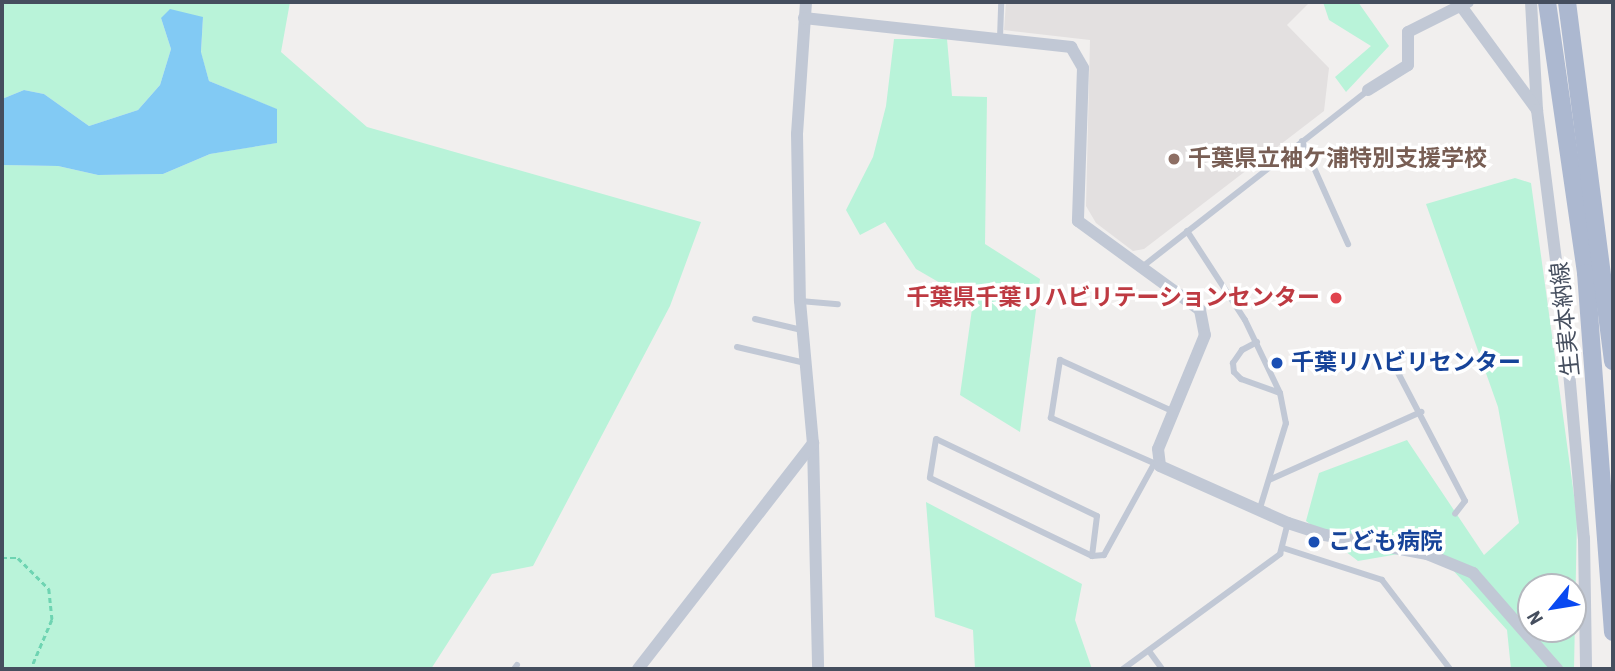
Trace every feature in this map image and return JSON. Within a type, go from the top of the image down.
[{"type":"main road","name":"生実本納線","points":[[1547,2],[1588,286],[1613,632]]},
{"type":"main road","name":"生実本納線","points":[[1567,2],[1613,361]]},
{"type":"street","points":[[806,2],[797,134],[800,301],[813,443],[818,669]]},
{"type":"street","points":[[1531,2],[1537,110],[1566,338],[1584,538],[1586,669]]},
{"type":"street","points":[[1368,90],[1408,65],[1408,32],[1464,4],[1537,110]]},
{"type":"street","points":[[804,18],[1071,47],[1079,56],[1083,68],[1078,221],[1200,310],[1205,335],[1158,449],[1157,465],[1260,508],[1288,523],[1325,535],[1427,554],[1473,573],[1557,669]]},
{"type":"street","points":[[638,669],[813,443]]},
{"type":"lane","points":[[1000,38],[1001,2]]},
{"type":"lane","points":[[1140,268],[1368,90]]},
{"type":"lane","points":[[1302,141],[1348,244]]},
{"type":"lane","points":[[1187,231],[1257,342],[1280,394],[1286,423],[1260,508]]},
{"type":"lane","points":[[800,301],[838,304]]},
{"type":"lane","points":[[755,319],[802,330]]},
{"type":"lane","points":[[1257,342],[1242,350],[1233,363],[1234,372],[1241,379],[1280,394]]},
{"type":"lane","points":[[737,347],[805,363]]},
{"type":"lane","points":[[1092,556],[1097,516],[936,439],[930,478],[1092,556],[1104,555],[1157,465],[1051,418],[1060,360],[1174,412]]},
{"type":"lane","points":[[1395,367],[1421,412],[1465,501],[1455,514]]},
{"type":"lane","points":[[1269,480],[1421,412]]},
{"type":"lane","points":[[1123,669],[1283,548],[1288,523]]},
{"type":"lane","points":[[1283,548],[1381,580],[1450,669]]},
{"type":"lane","points":[[1149,651],[1162,669]]},
{"type":"path","points":[[2,558],[18,558],[49,589],[52,620],[31,669]]},
{"type":"shaded area","name":"千葉県立袖ケ浦特別支援学校","points":[[1006,2],[1310,2],[1287,25],[1329,68],[1324,111],[1144,249],[1133,251],[1096,223],[1086,206],[1090,40],[1004,30]]},
{"type":"green space","points":[[2,2],[290,2],[281,52],[367,127],[701,222],[670,306],[533,566],[492,574],[431,669],[2,669],[2,165],[58,166],[98,175],[163,174],[210,154],[276,143],[276,109],[209,81],[201,53],[203,17],[161,18],[171,49],[160,85],[138,110],[89,126],[44,94],[24,90],[2,99]]},
{"type":"green space","points":[[1323,2],[1358,2],[1389,46],[1346,92],[1335,77],[1371,46],[1329,20]]},
{"type":"green space","points":[[894,39],[947,39],[952,96],[987,97],[985,244],[1040,279],[1020,432],[960,395],[973,302],[916,269],[885,222],[860,235],[846,210],[873,157],[886,106]]},
{"type":"green space","points":[[1515,178],[1531,183],[1577,517],[1576,573],[1517,573],[1517,643],[1575,643],[1574,669],[1511,669],[1507,630],[1433,548],[1358,561],[1306,521],[1319,473],[1407,440],[1484,555],[1519,523],[1498,407],[1426,204]]},
{"type":"green space","points":[[926,502],[1082,584],[1075,620],[1092,669],[975,669],[973,630],[935,617]]},
{"type":"water","points":[[170,9],[203,17],[201,52],[209,81],[277,109],[277,143],[210,154],[163,174],[98,175],[58,166],[2,165],[2,99],[24,90],[44,94],[89,126],[138,110],[160,85],[171,49],[161,18]]},
{"type":"place","name":"千葉県立袖ケ浦特別支援学校","points":[[1174,159]]},
{"type":"place","name":"千葉県千葉リハビリテーションセンター","points":[[1336,298]]},
{"type":"place","name":"千葉リハビリセンター","points":[[1277,363]]},
{"type":"place","name":"こども病院","points":[[1314,542]]}]
